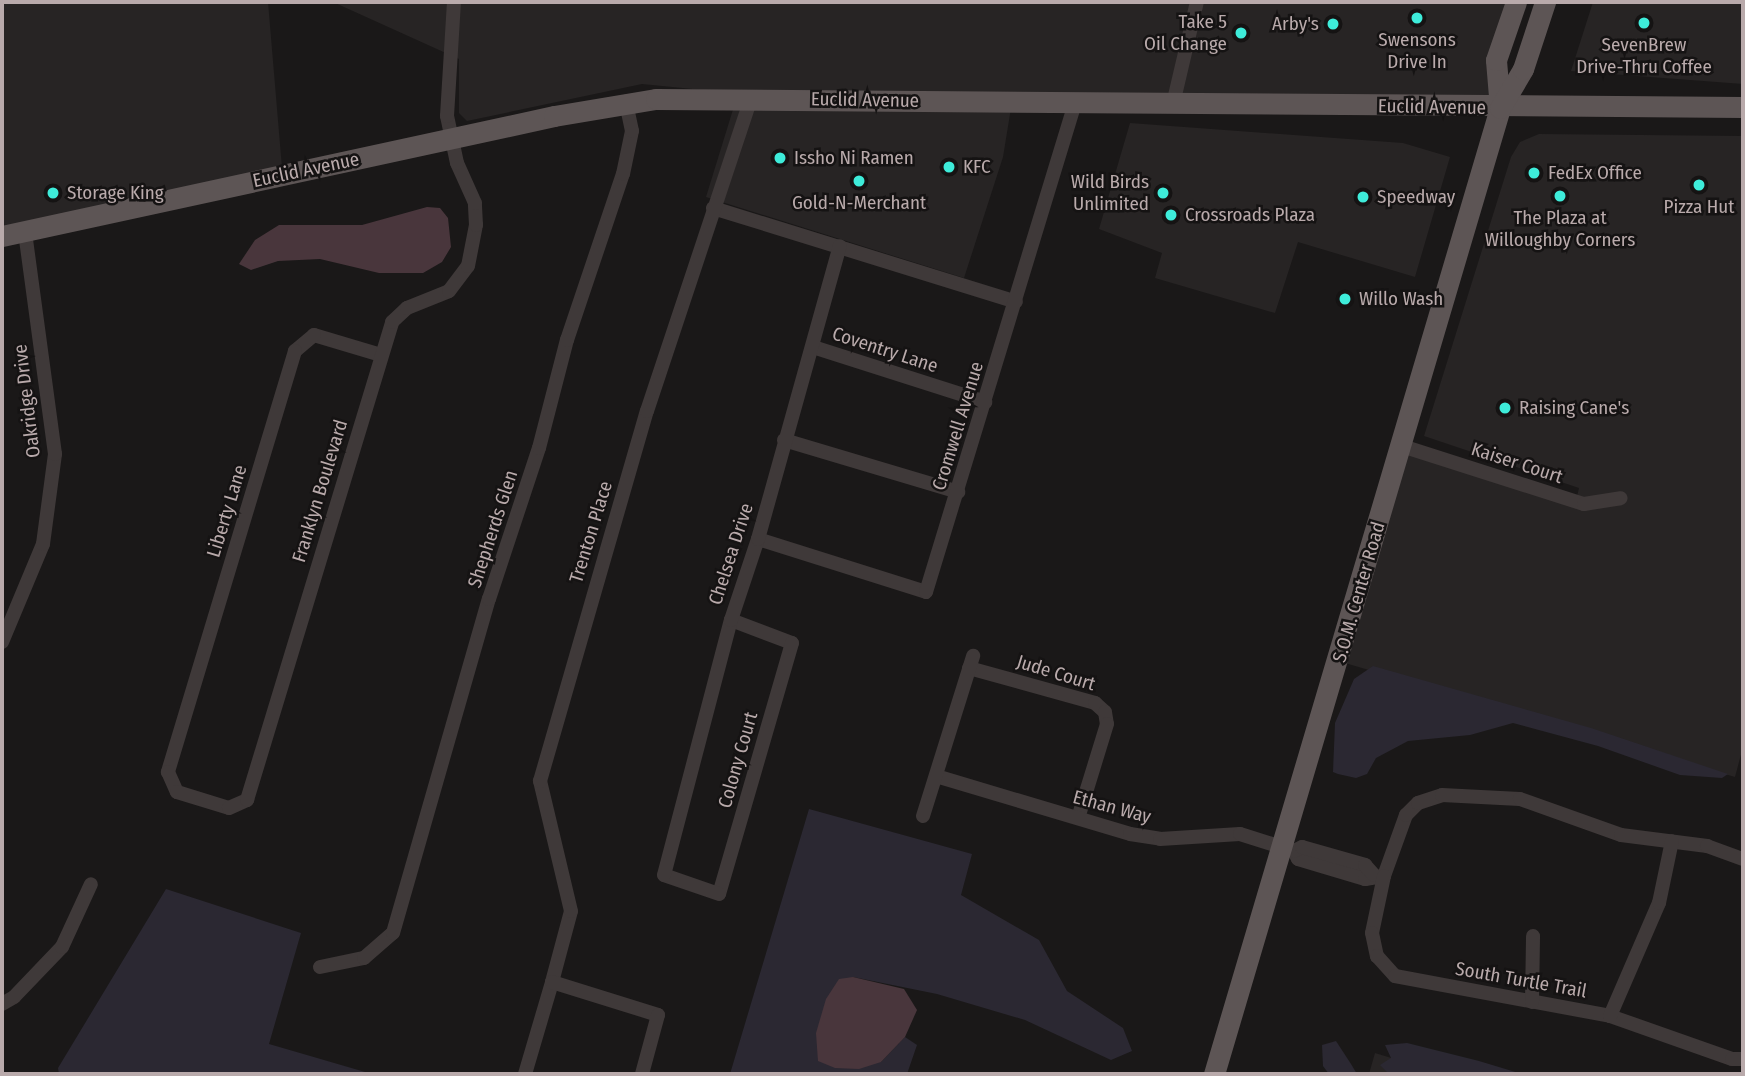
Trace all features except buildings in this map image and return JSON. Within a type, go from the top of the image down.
[{"type":"main road","name":"S.O.M. Center Road","points":[[1500,108],[1496,60],[1516,2]]},
{"type":"main road","name":"S.O.M. Center Road","points":[[1214,1074],[1288,849],[1500,108],[1522,69],[1545,2]]},
{"type":"main road","name":"Euclid Avenue","points":[[2,236],[626,102],[751,98],[1500,108],[1743,107]]},
{"type":"street","name":"Franklyn Boulevard","points":[[168,772],[177,792],[229,808],[247,800],[392,322],[407,308],[449,292],[460,281],[473,250],[475,203],[450,138],[447,116],[454,2]]},
{"type":"street","points":[[1173,104],[1197,2]]},
{"type":"street","name":"Trenton Place","points":[[525,1074],[571,911],[540,781],[643,423],[751,98]]},
{"type":"street","name":"Shepherds Glen","points":[[320,967],[364,958],[393,933],[567,340],[623,174],[632,131],[626,102]]},
{"type":"street","name":"Cromwell Avenue","points":[[758,539],[926,592],[1017,302],[1075,103]]},
{"type":"street","points":[[713,208],[1017,302]]},
{"type":"street","name":"Oakridge Drive","points":[[2,642],[43,544],[55,454],[25,232]]},
{"type":"street","name":"Chelsea Drive","points":[[664,875],[730,620],[758,539],[840,246]]},
{"type":"street","name":"Liberty Lane","points":[[168,772],[295,351],[314,335],[381,355]]},
{"type":"street","name":"Coventry Lane","points":[[813,347],[985,401]]},
{"type":"street","points":[[784,440],[958,492]]},
{"type":"street","name":"Kaiser Court","points":[[1402,446],[1584,504],[1621,498]]},
{"type":"street","name":"Colony Court","points":[[664,875],[719,894],[792,643],[730,620]]},
{"type":"street","name":"Jude Court","points":[[936,776],[971,662],[1095,703],[1105,712],[1107,724],[1079,818]]},
{"type":"street","points":[[923,816],[936,776]]},
{"type":"street","name":"Ethan Way","points":[[936,776],[1160,839],[1240,834],[1288,849],[1302,847],[1364,865],[1379,876]]},
{"type":"street","name":"South Turtle Trail","points":[[1743,859],[1707,846],[1621,835],[1520,799],[1442,795],[1418,803],[1406,815],[1379,876],[1371,933],[1377,956],[1395,976],[1610,1016],[1732,1059],[1743,1059]]},
{"type":"street","points":[[1610,1016],[1659,902],[1672,841]]},
{"type":"street","points":[[2,1003],[14,997],[62,947],[91,884]]},
{"type":"street","points":[[1532,1002],[1533,936]]},
{"type":"street","points":[[552,982],[658,1015],[642,1074]]},
{"type":"shaded area","points":[[2,2],[268,2],[282,168],[2,229]]},
{"type":"shaded area","points":[[333,2],[1511,2],[1494,104],[713,91],[642,84],[467,121],[459,113],[459,59]]},
{"type":"shaded area","points":[[1593,2],[1743,2],[1743,84],[1571,71]]},
{"type":"shaded area","points":[[735,103],[1011,108],[1003,157],[964,278],[706,197]]},
{"type":"shaded area","points":[[1130,123],[1403,143],[1450,157],[1415,277],[1298,242],[1275,313],[1155,278],[1162,253],[1099,229]]},
{"type":"shaded area","points":[[1539,134],[1743,136],[1743,747],[1735,777],[1345,663],[1405,452],[1575,505],[1579,488],[1424,436],[1511,157],[1520,142]]},
{"type":"shaded area","points":[[427,207],[440,208],[448,218],[451,247],[442,262],[423,273],[379,273],[320,259],[278,261],[251,270],[239,264],[255,240],[279,225],[362,225]]},
{"type":"shaded area","points":[[1373,666],[1591,728],[1728,774],[1722,778],[1680,775],[1598,746],[1513,723],[1470,735],[1408,741],[1376,758],[1367,774],[1356,778],[1338,774],[1333,772],[1335,723],[1354,679]]},
{"type":"shaded area","points":[[809,809],[972,854],[961,895],[1039,940],[1067,991],[1123,1028],[1132,1051],[1111,1060],[1025,1020],[937,994],[853,977],[881,1062],[905,1037],[917,1045],[907,1074],[730,1074]]},
{"type":"shaded area","points":[[166,889],[301,933],[269,1044],[372,1074],[59,1074],[58,1068]]},
{"type":"shaded area","points":[[853,977],[904,989],[917,1010],[905,1037],[881,1062],[859,1069],[835,1068],[818,1061],[816,1033],[826,999],[839,979]]},
{"type":"shaded area","points":[[1336,1041],[1357,1074],[1329,1074],[1323,1066],[1322,1045]]},
{"type":"shaded area","points":[[1407,1043],[1522,1074],[1389,1074],[1380,1065],[1391,1058],[1385,1045]]},
{"type":"shaded area","points":[[1375,1053],[1444,1074],[1369,1074]]},
{"type":"place","name":"Swensons Drive In","points":[[1417,18]]},
{"type":"place","name":"SevenBrew Drive-Thru Coffee","points":[[1644,23]]},
{"type":"place","name":"Arby's","points":[[1333,24]]},
{"type":"place","name":"Take 5 Oil Change","points":[[1241,33]]},
{"type":"place","name":"Issho Ni Ramen","points":[[780,158]]},
{"type":"place","name":"KFC","points":[[949,167]]},
{"type":"place","name":"FedEx Office","points":[[1534,173]]},
{"type":"place","name":"Gold-N-Merchant","points":[[859,181]]},
{"type":"place","name":"Pizza Hut","points":[[1699,185]]},
{"type":"place","name":"Storage King","points":[[53,193]]},
{"type":"place","name":"Wild Birds Unlimited","points":[[1163,193]]},
{"type":"place","name":"The Plaza at Willoughby Corners","points":[[1560,196]]},
{"type":"place","name":"Speedway","points":[[1363,197]]},
{"type":"place","name":"Crossroads Plaza","points":[[1171,215]]},
{"type":"place","name":"Willo Wash","points":[[1345,299]]},
{"type":"place","name":"Raising Cane's","points":[[1505,408]]}]
